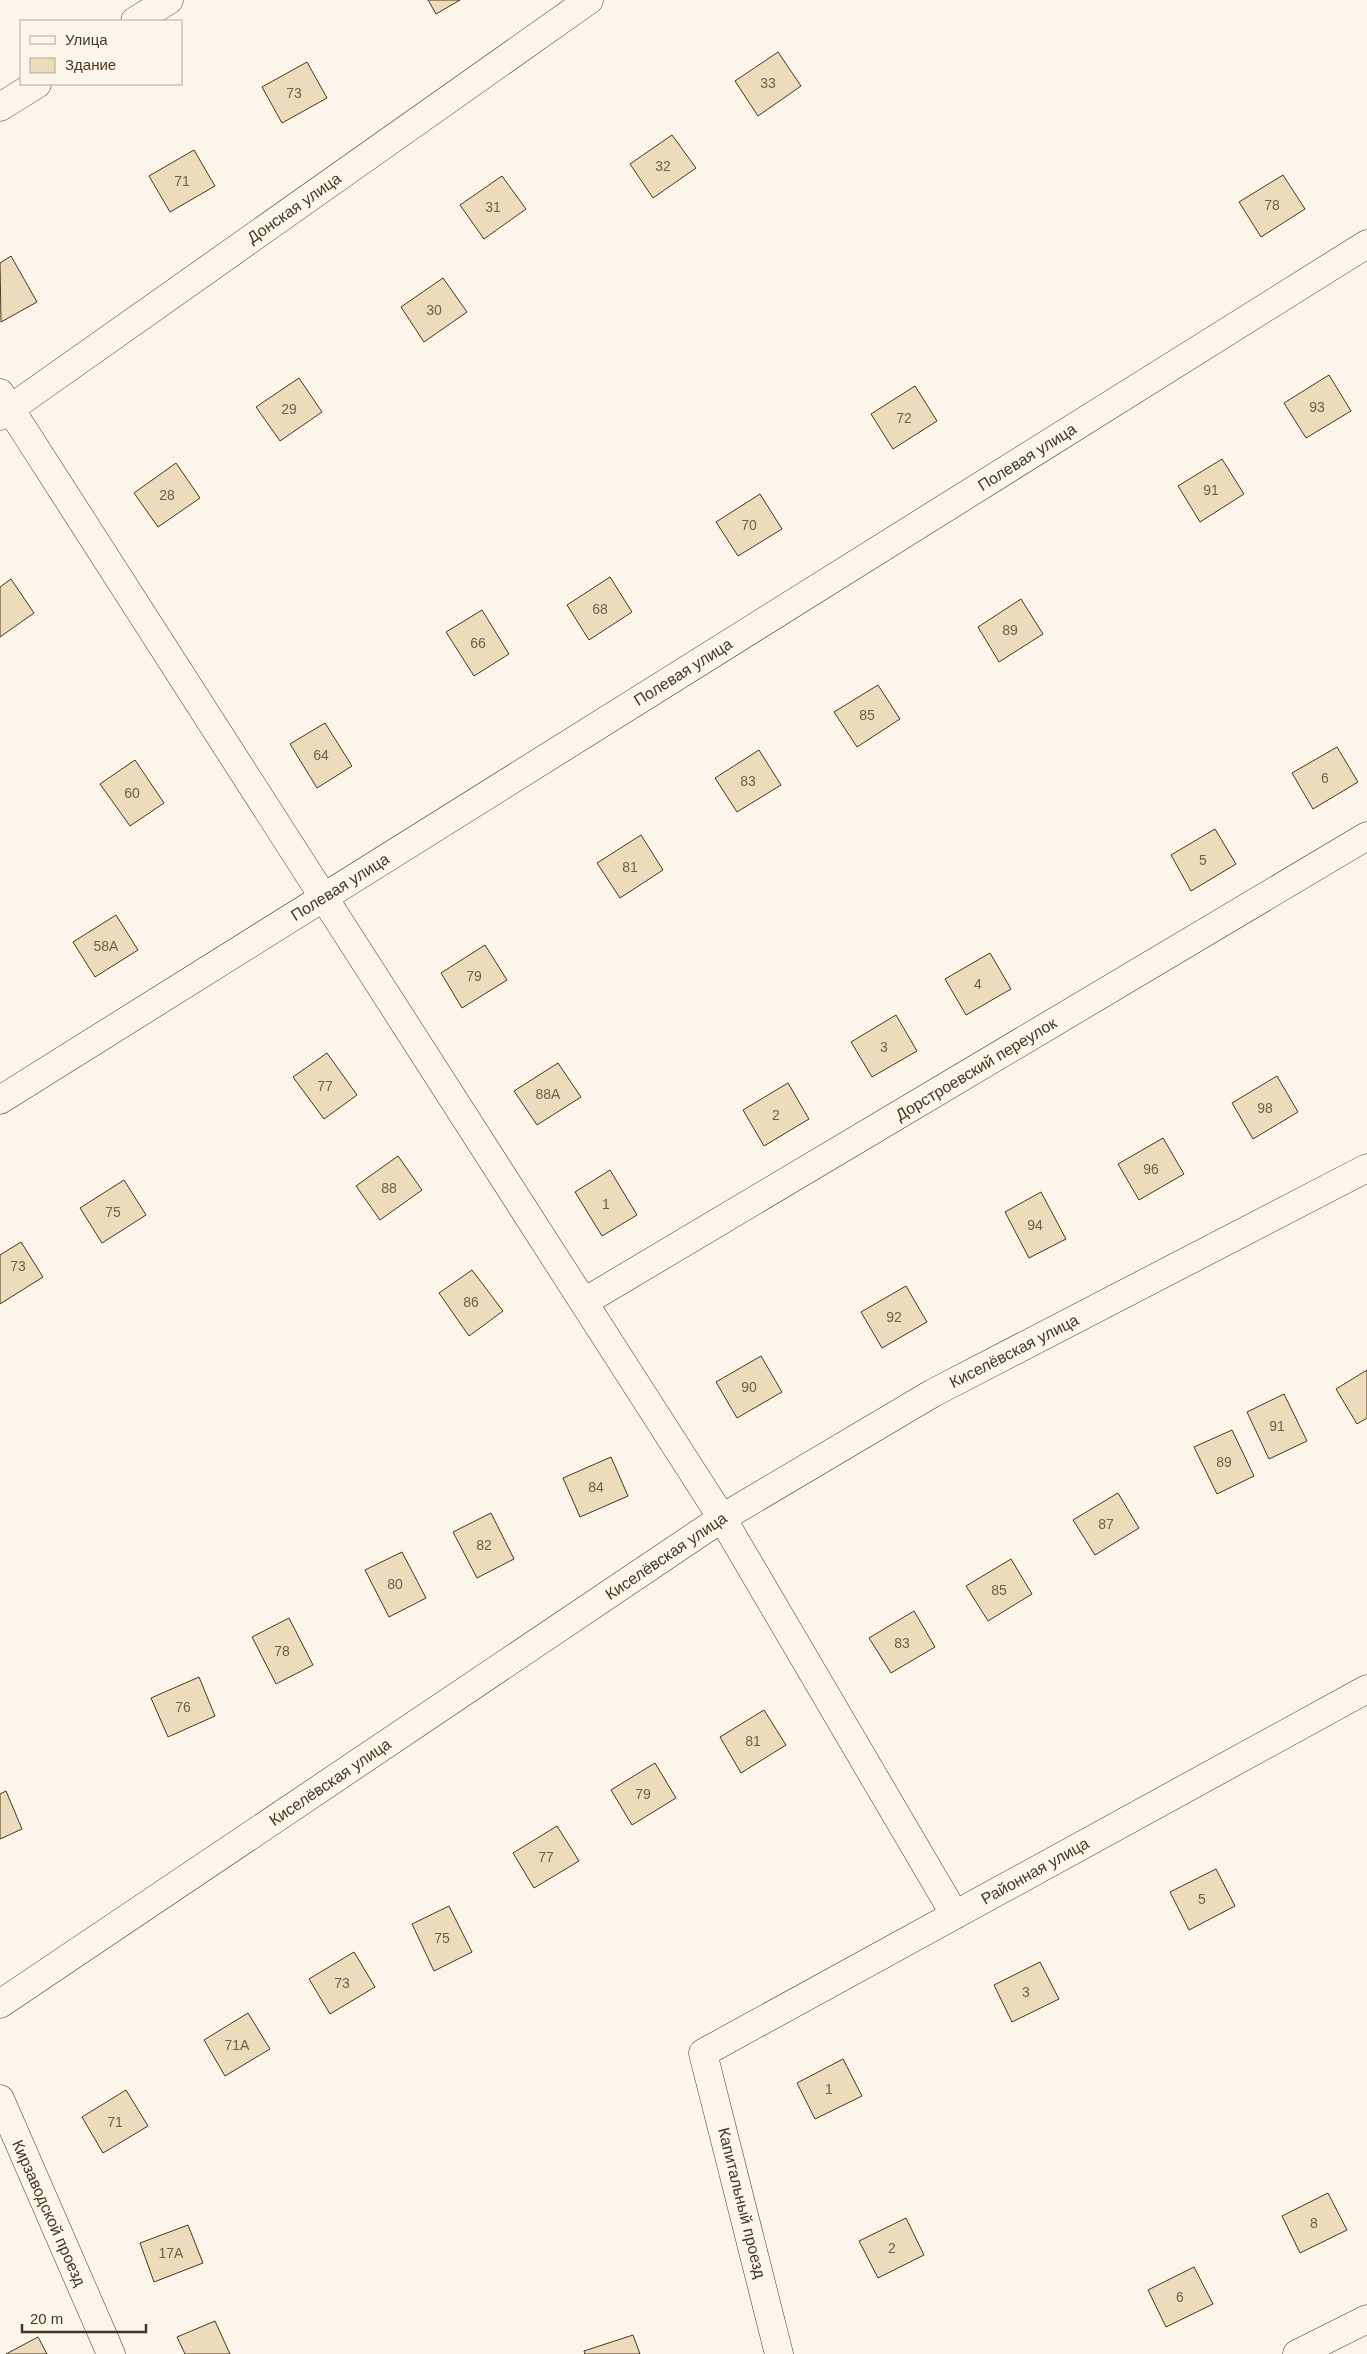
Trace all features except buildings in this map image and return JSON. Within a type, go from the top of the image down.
[{"type":"street","points":[[137,20],[169,0]]},
{"type":"street","name":"Донская улица","points":[[3,406],[589,0]]},
{"type":"street","points":[[0,107],[35,85]]},
{"type":"street","name":"Полевая улица","points":[[0,1100],[1367,244]]},
{"type":"street","points":[[3,406],[323,898],[722,1518],[955,1915]]},
{"type":"street","name":"Дорстроевский переулок","points":[[584,1302],[1367,836]]},
{"type":"street","name":"Киселёвская улица","points":[[0,2004],[722,1518],[933,1393],[1367,1168]]},
{"type":"street","name":"Районная улица","points":[[704,2053],[1367,1690]]},
{"type":"street","name":"Капитальный проезд","points":[[704,2053],[779,2354]]},
{"type":"street","name":"Кирзаводской проезд","points":[[0,2099],[111,2354]]},
{"type":"street","points":[[1297,2354],[1367,2319]]}]
